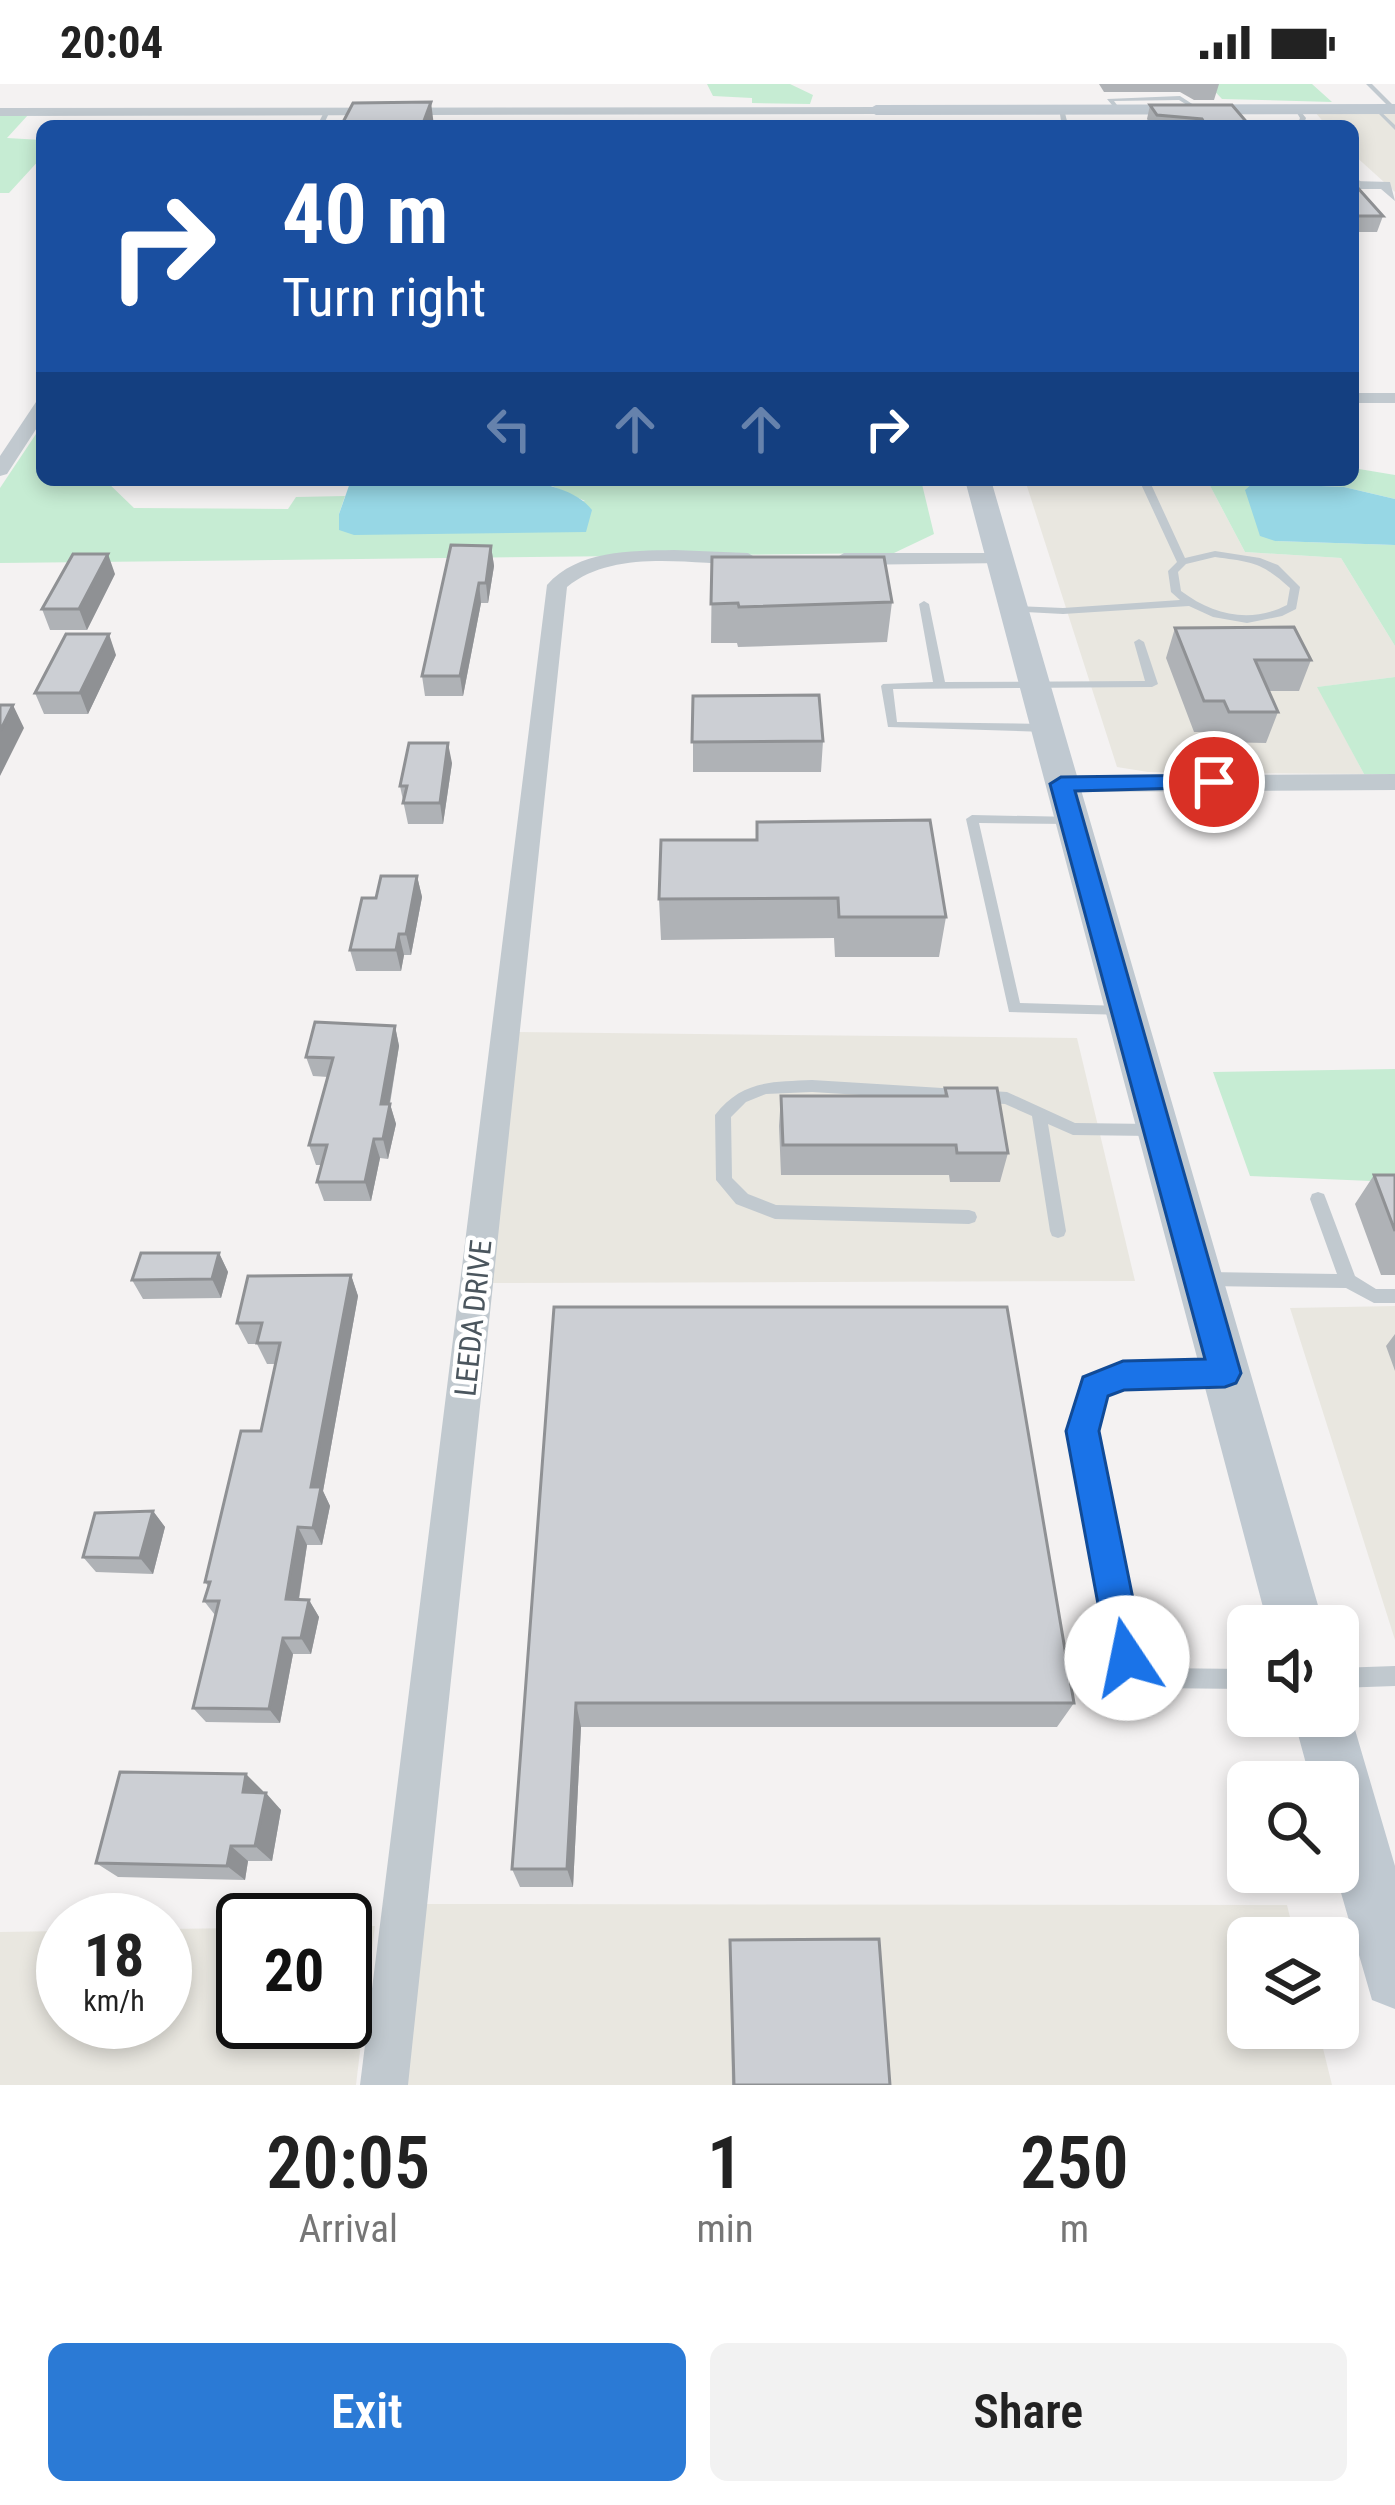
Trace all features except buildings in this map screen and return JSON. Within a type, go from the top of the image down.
[{"type":"main road","points":[[870,87],[878,118],[1060,118],[1117,109],[1197,109],[1298,118],[1386,105]]},
{"type":"main road","points":[[980,486],[1290,1605]]},
{"type":"main road","points":[[1330,1737],[1379,1861],[1395,1978]]},
{"type":"street","points":[[0,112],[440,111],[878,118]]},
{"type":"street","points":[[227,120],[232,112]]},
{"type":"street","points":[[1359,183],[1390,191]]},
{"type":"street","points":[[1359,398],[1395,398]]},
{"type":"street","points":[[0,470],[36,415]]},
{"type":"street","name":"LEEDA DRIVE","points":[[384,2085],[557,585],[567,572],[606,559],[770,560]]},
{"type":"street","points":[[816,560],[1000,560]]},
{"type":"street","points":[[1066,802],[1395,782]]},
{"type":"lane","points":[[1369,84],[1386,105],[1395,128]]},
{"type":"lane","points":[[1386,105],[1395,94]]},
{"type":"lane","points":[[323,120],[327,111]]},
{"type":"lane","points":[[434,120],[440,111]]},
{"type":"lane","points":[[1146,486],[1182,562]]},
{"type":"lane","points":[[1013,609],[1080,611],[1188,603],[1223,617],[1264,619],[1280,614],[1297,598],[1288,577],[1256,560],[1215,554],[1182,562],[1171,581],[1188,603]]},
{"type":"lane","points":[[924,604],[940,687]]},
{"type":"lane","points":[[1046,728],[892,725],[887,686],[1152,684],[1139,642]]},
{"type":"lane","points":[[1066,802],[972,819],[1014,1008],[1123,1012]]},
{"type":"lane","points":[[969,1217],[775,1212],[742,1198],[724,1180],[723,1115],[741,1098],[765,1088],[812,1086],[1007,1099],[1073,1130],[1155,1130]]},
{"type":"lane","points":[[1039,1115],[1058,1232]]},
{"type":"lane","points":[[1318,1199],[1348,1281]]},
{"type":"lane","points":[[1198,1279],[1348,1281],[1374,1296],[1395,1296]]},
{"type":"lane","points":[[1225,1373],[1123,1375],[1108,1381],[1094,1387],[1083,1431],[1127,1658],[1149,1678],[1227,1678]]},
{"type":"lane","points":[[1359,1677],[1395,1676]]},
{"type":"shaded area","points":[[1314,111],[1395,111],[1395,192],[1359,159],[1359,120],[1322,120]]},
{"type":"shaded area","points":[[1027,486],[1210,486],[1245,552],[1341,558],[1395,646],[1395,677],[1318,687],[1364,774],[1148,772],[1117,767]]},
{"type":"shaded area","points":[[517,1032],[1077,1038],[1135,1281],[492,1283]]},
{"type":"shaded area","points":[[1395,1306],[1395,1640],[1290,1308]]},
{"type":"shaded area","points":[[421,1904],[1287,1905],[1290,1917],[1227,1917],[1227,2049],[1323,2049],[1332,2085],[400,2085]]},
{"type":"shaded area","points":[[216,1928],[216,2049],[360,2049],[356,2085],[0,2085],[0,1932],[36,1931],[36,2049],[192,2049],[192,1929]]},
{"type":"green space","points":[[707,84],[790,84],[813,95],[810,104],[752,103],[752,98],[713,96]]},
{"type":"green space","points":[[1208,84],[1312,84],[1332,102],[1222,99]]},
{"type":"green space","points":[[0,115],[28,115],[7,138],[36,140],[36,164],[9,193],[0,193]]},
{"type":"green space","points":[[36,434],[36,486],[111,486],[134,508],[288,509],[296,497],[345,496],[339,514],[585,501],[552,486],[922,486],[934,534],[894,553],[0,563],[0,488]]},
{"type":"green space","points":[[1359,469],[1395,475],[1395,499],[1321,486],[1359,486]]},
{"type":"green space","points":[[1210,486],[1254,486],[1275,541],[1395,545],[1395,646],[1341,558],[1245,552]]},
{"type":"green space","points":[[1395,677],[1395,774],[1364,774],[1317,687]]},
{"type":"green space","points":[[1395,1069],[1395,1182],[1250,1176],[1213,1072]]},
{"type":"water","points":[[349,486],[550,486],[574,495],[592,510],[586,532],[354,535],[339,530]]},
{"type":"water","points":[[1250,486],[1344,487],[1395,499],[1395,545],[1275,541],[1260,536],[1245,490]]},
{"type":"route","points":[[1127,1658],[1083,1431],[1094,1387],[1123,1375],[1225,1373],[1061,784],[1214,782]]}]
